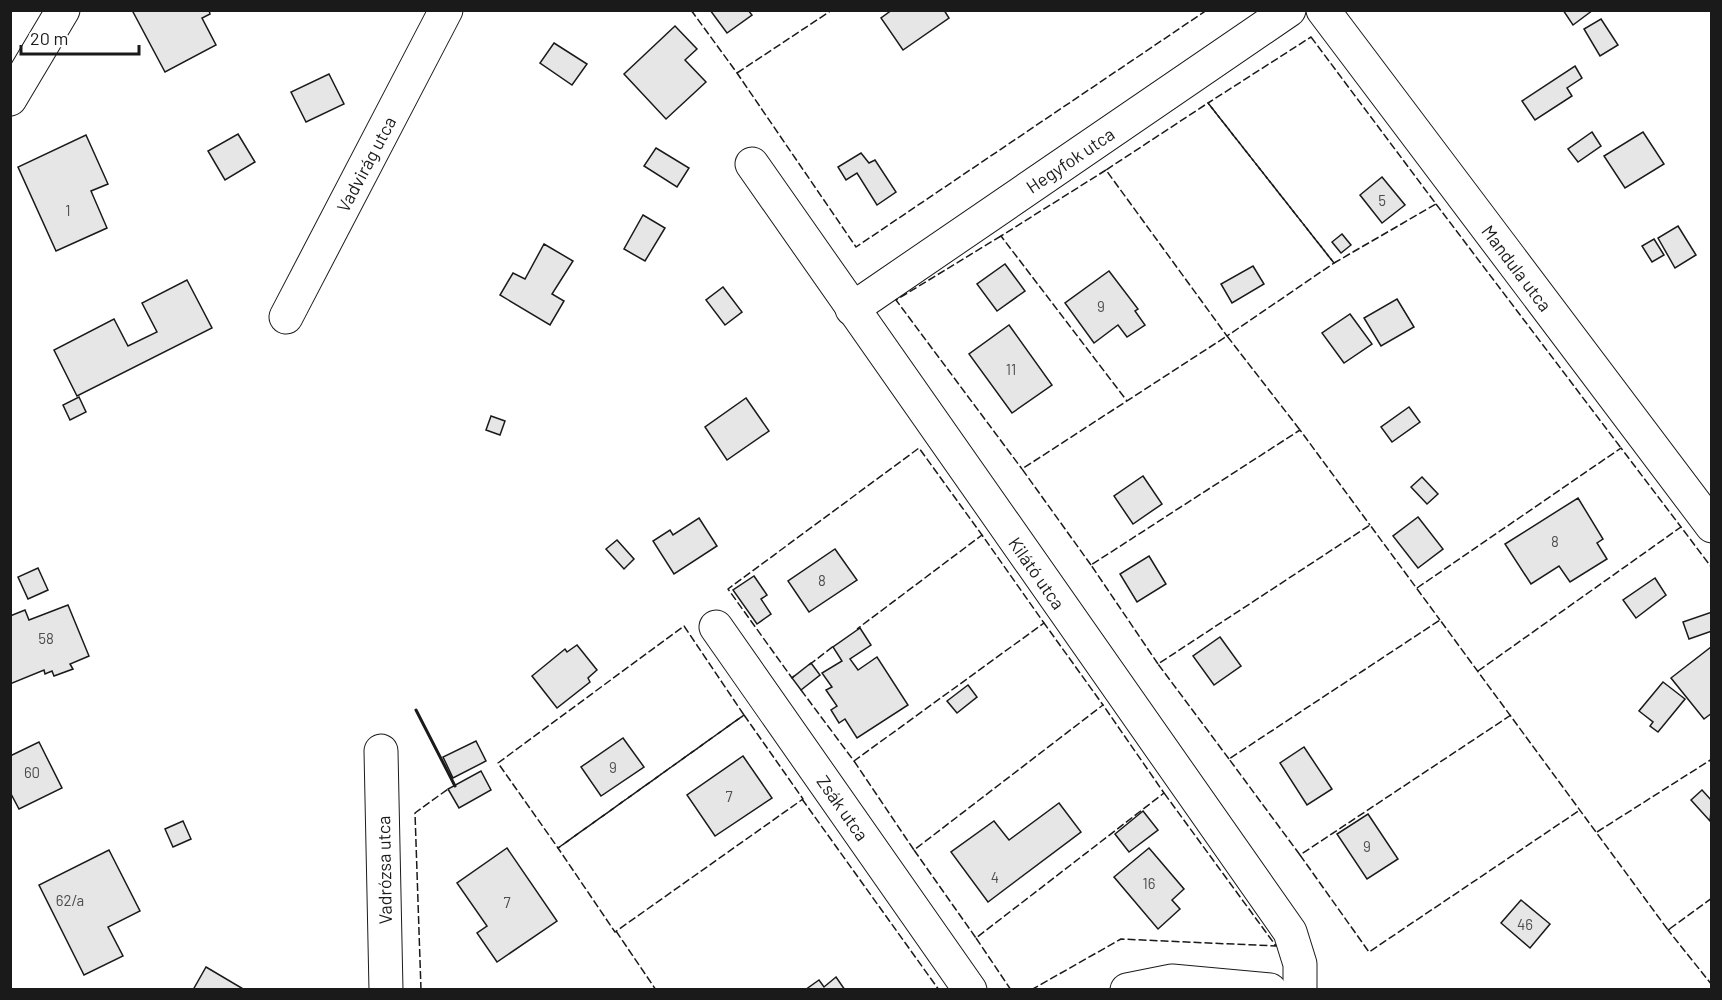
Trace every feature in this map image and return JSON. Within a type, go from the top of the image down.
[{"type":"street","points":[[10,99],[63,10]]},
{"type":"street","name":"Vadvirág utca","points":[[286,317],[446,10]]},
{"type":"street","name":"Hegyfok utca","points":[[852,309],[1289,10]]},
{"type":"street","name":"Mandula utca","points":[[1323,10],[1712,526]]},
{"type":"street","name":"Kilátó utca","points":[[752,164],[1290,932],[1300,964],[1300,990]]},
{"type":"street","name":"Zsák utca","points":[[716,627],[970,990]]},
{"type":"street","name":"Vadrózsa utca","points":[[381,751],[387,990]]},
{"type":"street","points":[[1127,990],[1172,981],[1270,990]]},
{"type":"building","points":[[132,10],[209,10],[210,14],[202,18],[216,45],[165,72]]},
{"type":"building","points":[[710,10],[748,10],[752,15],[727,33]]},
{"type":"building","points":[[892,10],[944,10],[949,18],[903,50],[881,18]]},
{"type":"building","points":[[1563,10],[1593,10],[1573,25]]},
{"type":"building","points":[[1601,19],[1618,45],[1600,56],[1584,29]]},
{"type":"building","points":[[675,26],[697,49],[685,60],[706,82],[666,119],[624,74]]},
{"type":"building","points":[[554,43],[587,64],[572,85],[540,63]]},
{"type":"building","points":[[1575,66],[1582,78],[1567,88],[1572,96],[1535,120],[1522,101]]},
{"type":"building","points":[[329,74],[344,104],[306,122],[291,92]]},
{"type":"building","points":[[1592,132],[1601,146],[1578,162],[1568,149]]},
{"type":"building","points":[[1643,132],[1664,164],[1625,188],[1604,156]]},
{"type":"building","points":[[238,134],[255,162],[225,180],[208,151]]},
{"type":"building","points":[[86,135],[108,184],[91,191],[107,228],[56,251],[18,167]]},
{"type":"building","points":[[656,148],[689,168],[677,187],[644,166]]},
{"type":"building","points":[[861,153],[869,163],[875,160],[896,192],[877,205],[857,173],[846,180],[838,167]]},
{"type":"building","points":[[1382,177],[1405,205],[1382,223],[1360,195]]},
{"type":"building","points":[[643,215],[665,228],[645,261],[624,249]]},
{"type":"building","points":[[1678,226],[1696,255],[1675,268],[1658,238]]},
{"type":"building","points":[[1342,234],[1351,245],[1341,253],[1332,242]]},
{"type":"building","points":[[1654,239],[1664,255],[1652,262],[1642,246]]},
{"type":"building","points":[[544,244],[573,261],[552,294],[564,301],[550,325],[500,295],[513,273],[525,279]]},
{"type":"building","points":[[1005,264],[1025,291],[997,311],[977,284]]},
{"type":"building","points":[[1253,266],[1264,284],[1232,303],[1221,284]]},
{"type":"building","points":[[1109,271],[1138,309],[1135,311],[1145,325],[1127,337],[1118,325],[1094,343],[1065,303]]},
{"type":"building","points":[[187,280],[212,328],[77,396],[54,350],[114,319],[128,346],[157,332],[142,303]]},
{"type":"building","points":[[723,287],[742,312],[725,325],[706,300]]},
{"type":"building","points":[[1397,299],[1414,327],[1381,346],[1364,318]]},
{"type":"building","points":[[1350,314],[1372,344],[1344,363],[1322,333]]},
{"type":"building","points":[[1009,325],[1052,385],[1012,413],[969,354]]},
{"type":"building","points":[[79,397],[86,412],[70,420],[63,405]]},
{"type":"building","points":[[746,398],[769,431],[727,460],[705,427]]},
{"type":"building","points":[[1409,407],[1420,422],[1392,442],[1381,427]]},
{"type":"building","points":[[491,416],[505,421],[500,435],[486,430]]},
{"type":"building","points":[[1143,476],[1162,504],[1133,524],[1114,496]]},
{"type":"building","points":[[1422,477],[1438,494],[1427,504],[1411,487]]},
{"type":"building","points":[[1578,498],[1603,539],[1597,543],[1607,559],[1570,582],[1559,566],[1531,584],[1505,544]]},
{"type":"building","points":[[1418,517],[1443,549],[1418,568],[1393,536]]},
{"type":"building","points":[[699,518],[717,546],[674,574],[653,541],[670,530],[673,535]]},
{"type":"building","points":[[617,540],[634,559],[624,569],[606,549]]},
{"type":"building","points":[[835,549],[857,580],[809,612],[788,581]]},
{"type":"building","points":[[1149,556],[1166,584],[1137,602],[1120,574]]},
{"type":"building","points":[[38,568],[48,590],[28,599],[18,577]]},
{"type":"building","points":[[754,576],[767,595],[761,599],[771,614],[757,624],[733,590]]},
{"type":"building","points":[[1655,578],[1666,595],[1636,618],[1623,600]]},
{"type":"building","points":[[68,605],[89,656],[70,664],[73,669],[54,676],[52,671],[45,674],[44,670],[10,684],[10,616],[25,610],[29,620]]},
{"type":"building","points":[[1712,612],[1712,631],[1689,639],[1683,622]]},
{"type":"building","points":[[860,628],[871,645],[850,659],[858,670],[877,657],[908,705],[857,738],[845,719],[839,723],[831,710],[837,706],[826,690],[832,687],[822,673],[842,661],[833,647]]},
{"type":"building","points":[[1220,637],[1241,666],[1214,685],[1193,656]]},
{"type":"building","points":[[577,645],[597,670],[588,678],[590,682],[557,708],[532,676],[565,649],[567,652]]},
{"type":"building","points":[[1711,647],[1712,713],[1704,719],[1671,678]]},
{"type":"building","points":[[811,663],[820,675],[801,690],[792,678]]},
{"type":"building","points":[[1663,682],[1685,699],[1658,732],[1650,726],[1653,722],[1639,711]]},
{"type":"building","points":[[968,685],[977,697],[957,713],[947,701]]},
{"type":"building","points":[[623,738],[644,767],[601,796],[581,767]]},
{"type":"building","points":[[476,741],[486,761],[453,778],[443,757]]},
{"type":"building","points":[[39,742],[62,788],[19,809],[10,792],[10,756]]},
{"type":"building","points":[[1304,747],[1332,789],[1307,805],[1280,763]]},
{"type":"building","points":[[743,756],[772,798],[715,836],[687,795]]},
{"type":"building","points":[[481,771],[491,790],[459,808],[448,789]]},
{"type":"building","points":[[1702,790],[1712,801],[1710,821],[1691,800]]},
{"type":"building","points":[[1059,803],[1081,832],[988,902],[951,852],[994,821],[1009,840]]},
{"type":"building","points":[[1143,811],[1158,830],[1129,852],[1115,834]]},
{"type":"building","points":[[1368,814],[1398,859],[1367,879],[1337,834]]},
{"type":"building","points":[[183,821],[191,839],[173,847],[165,829]]},
{"type":"building","points":[[507,848],[557,921],[497,962],[477,933],[487,926],[457,883]]},
{"type":"building","points":[[1149,848],[1184,889],[1172,900],[1180,909],[1158,929],[1114,877]]},
{"type":"building","points":[[109,850],[140,911],[108,927],[123,956],[84,975],[39,885]]},
{"type":"building","points":[[1521,900],[1550,924],[1530,948],[1501,923]]},
{"type":"building","points":[[206,967],[245,990],[193,990]]},
{"type":"building","points":[[836,977],[845,990],[805,990],[819,980],[824,987]]},
{"type":"fence","points":[[691,10],[856,247],[1207,10]]},
{"type":"fence","points":[[737,73],[832,10]]},
{"type":"fence","points":[[1311,37],[1436,204],[1334,263],[1208,103],[1311,37]]},
{"type":"fence","points":[[1208,103],[1334,263],[1227,336],[1106,170],[1208,103]]},
{"type":"fence","points":[[1106,170],[1001,236],[1127,401]]},
{"type":"fence","points":[[1436,204],[1621,448]]},
{"type":"fence","points":[[1001,236],[896,300],[1022,469]]},
{"type":"fence","points":[[1091,565],[1022,469],[1227,336],[1300,430]]},
{"type":"fence","points":[[1158,664],[1091,565],[1300,430],[1370,525]]},
{"type":"fence","points":[[794,676],[792,678],[728,589],[919,448],[982,535]]},
{"type":"fence","points":[[1417,588],[1621,448],[1681,527]]},
{"type":"fence","points":[[1229,759],[1158,664],[1370,525],[1440,620]]},
{"type":"fence","points":[[1478,671],[1681,527],[1712,568]]},
{"type":"fence","points":[[801,690],[854,761],[1044,623],[982,535],[857,629]]},
{"type":"fence","points":[[1300,855],[1229,759],[1440,620],[1668,930],[1712,898]]},
{"type":"fence","points":[[854,761],[914,850],[1103,705],[1044,623]]},
{"type":"fence","points":[[684,626],[744,715],[558,848],[498,763],[684,626]]},
{"type":"fence","points":[[809,665],[835,645]]},
{"type":"fence","points":[[914,850],[976,938],[1164,793],[1103,705]]},
{"type":"fence","points":[[744,715],[803,799],[615,932],[558,848],[744,715]]},
{"type":"fence","points":[[1511,715],[1300,855],[1369,952],[1580,810]]},
{"type":"fence","points":[[1597,832],[1712,759]]},
{"type":"fence","points":[[421,990],[415,813],[448,789]]},
{"type":"fence","points":[[1031,990],[1121,939],[1276,946],[1164,793]]},
{"type":"fence","points":[[802,799],[939,990]]},
{"type":"fence","points":[[1670,929],[1668,930],[1712,985]]},
{"type":"fence","points":[[616,931],[656,990]]},
{"type":"fence","points":[[976,938],[1011,990]]},
{"type":"wall","points":[[416,710],[455,786]]}]
